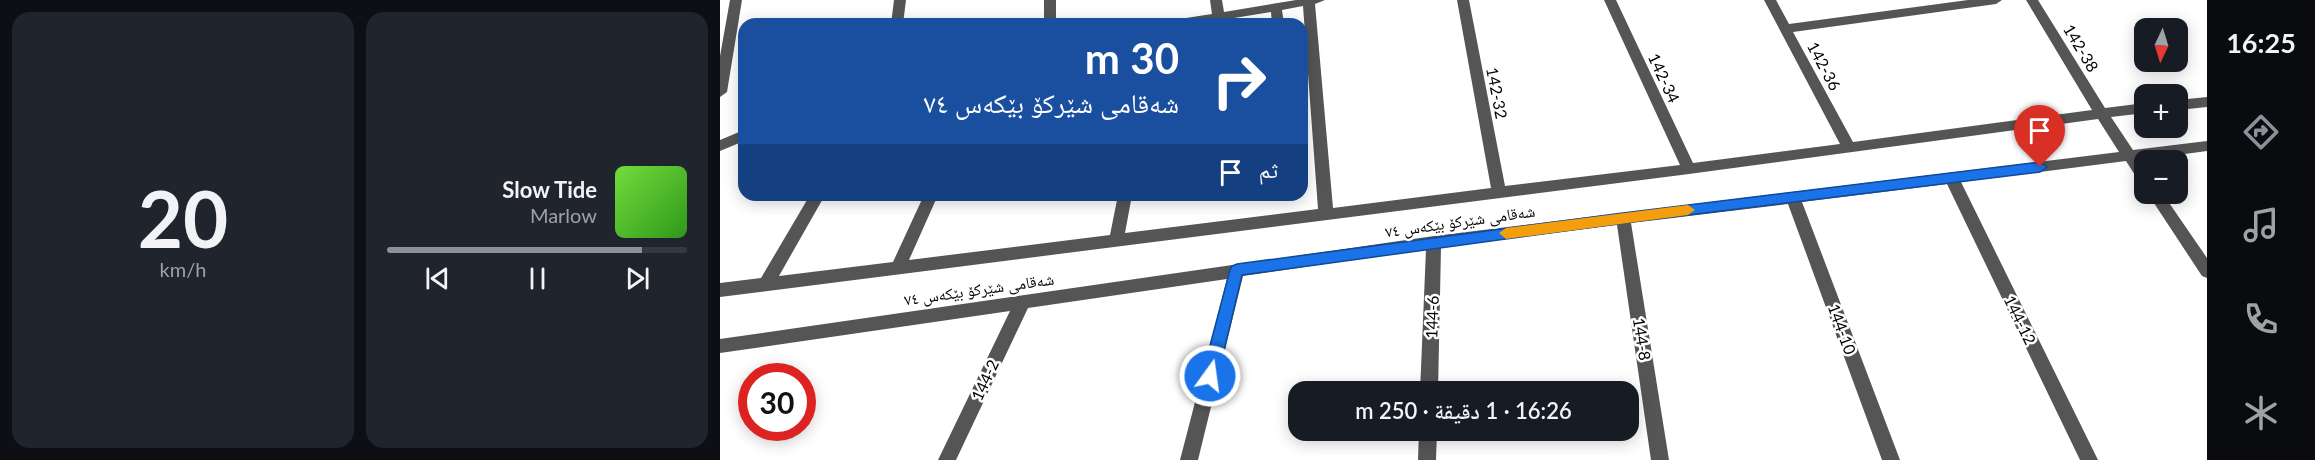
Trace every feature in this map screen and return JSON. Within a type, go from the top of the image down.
[{"type":"street","points":[[720,92],[736,0]]},
{"type":"street","points":[[898,18],[900,0]]},
{"type":"street","points":[[1050,0],[1050,18]]},
{"type":"street","points":[[1216,0],[1219,16]]},
{"type":"street","name":"142-32","points":[[1463,0],[1500,193]]},
{"type":"street","name":"142-34","points":[[1610,0],[1689,170]]},
{"type":"street","name":"142-36","points":[[1770,0],[1850,148]]},
{"type":"street","points":[[1786,29],[1996,0]]},
{"type":"street","name":"142-38","points":[[2032,0],[2134,163]]},
{"type":"street","points":[[1208,18],[1314,1],[1326,215]]},
{"type":"street","points":[[1276,7],[1277,18]]},
{"type":"street","points":[[2188,104],[2207,102]]},
{"type":"street","name":"شەقامی شێرکۆ بێکەس ٧٤","points":[[720,290],[1689,170],[2134,109]]},
{"type":"street","points":[[720,146],[738,138]]},
{"type":"street","name":"شەقامی شێرکۆ بێکەس ٧٤","points":[[720,346],[1434,242],[2207,146]]},
{"type":"street","name":"144-12","points":[[1952,179],[2089,460]]},
{"type":"street","name":"144-10","points":[[1793,197],[1891,460]]},
{"type":"street","points":[[766,284],[814,201]]},
{"type":"street","points":[[897,269],[928,201]]},
{"type":"street","points":[[1116,241],[1124,201]]},
{"type":"street","points":[[2162,204],[2207,271]]},
{"type":"street","name":"144-8","points":[[1623,218],[1660,460]]},
{"type":"street","name":"144-6","points":[[1429,381],[1434,242]]},
{"type":"street","points":[[1189,460],[1237,270]]},
{"type":"street","name":"144-2","points":[[947,460],[1023,301]]},
{"type":"street","points":[[1427,460],[1428,441]]},
{"type":"slow traffic","points":[[1506,233],[1688,210]]},
{"type":"route","points":[[1210,376],[1237,270],[1434,242],[2040,167]]}]
